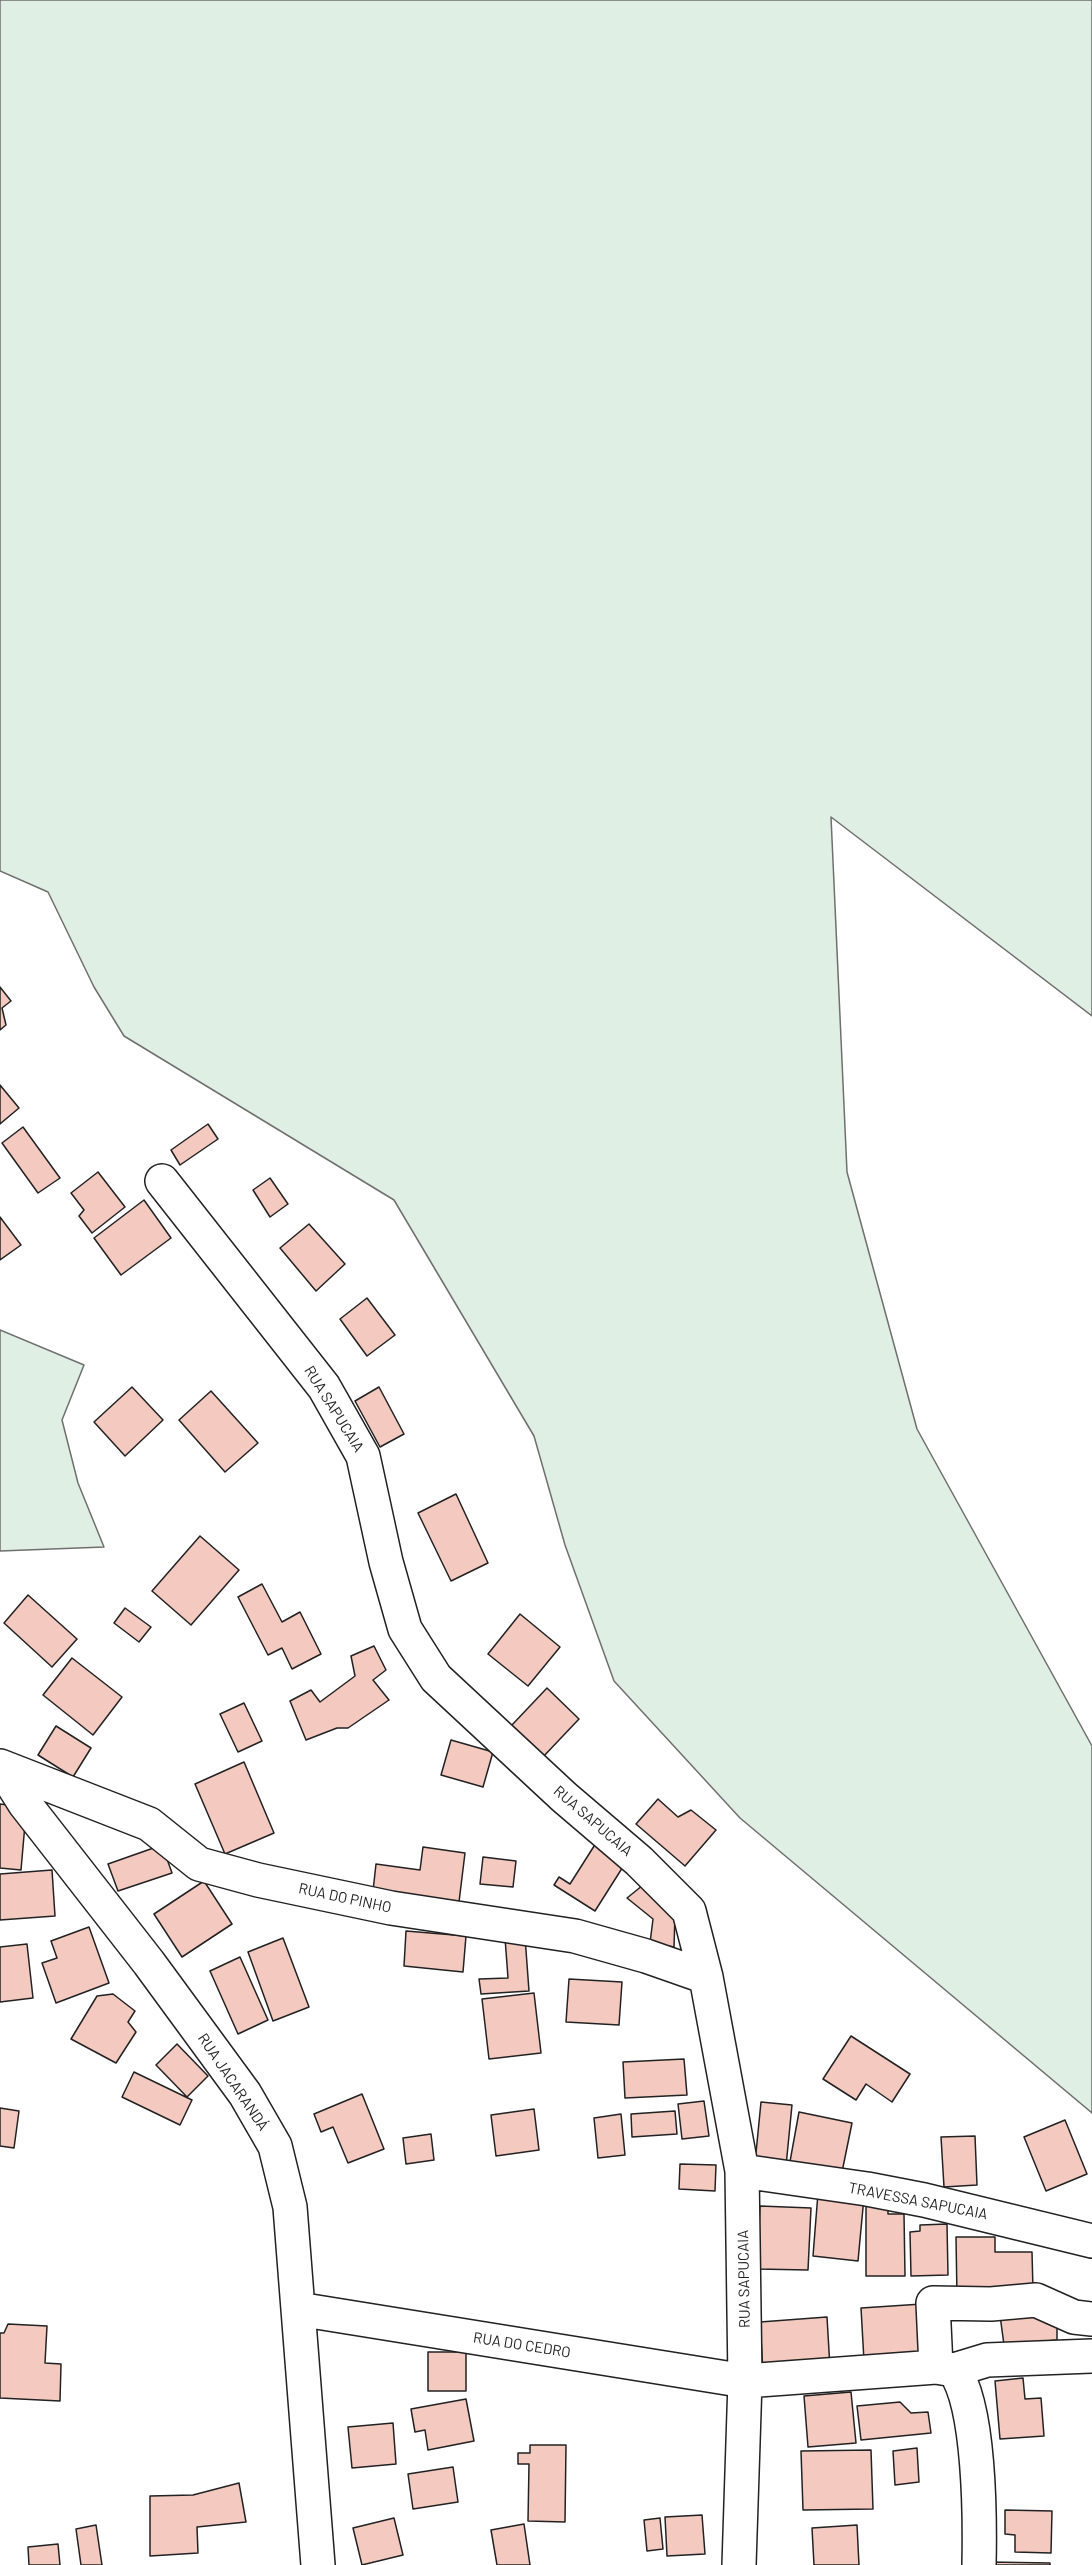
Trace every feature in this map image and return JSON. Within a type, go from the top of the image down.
[{"type":"street","name":"RUA SAPUCAIA","points":[[162,1180],[324,1387],[363,1456],[386,1562],[405,1629],[436,1678],[564,1797],[639,1862],[689,1911],[706,1977],[742,2171],[745,2381],[739,2565]]},
{"type":"street","name":"RUA DO PINHO","points":[[1,1767],[149,1824],[199,1864],[258,1880],[391,1908],[574,1936],[646,1956],[706,1977]]},
{"type":"street","name":"RUA JACARANDÁ","points":[[1,1767],[25,1804],[149,1963],[245,2094],[275,2146],[290,2207],[318,2565]]},
{"type":"street","name":"TRAVESSA SAPUCAIA","points":[[742,2171],[867,2189],[934,2202],[1092,2241]]},
{"type":"street","points":[[980,2565],[980,2496],[963,2382],[945,2369],[933,2303],[991,2304],[1036,2300],[1074,2317],[1092,2319]]},
{"type":"street","name":"RUA DO CEDRO","points":[[298,2309],[745,2381],[945,2369],[987,2360],[1092,2356]]},
{"type":"green space","points":[[0,0],[1092,0],[1092,1016],[831,817],[847,1172],[917,1429],[1092,1746],[1092,2113],[740,1818],[614,1681],[565,1545],[534,1436],[394,1200],[124,1036],[94,987],[48,892],[0,871]]},
{"type":"green space","points":[[0,1330],[84,1365],[62,1420],[78,1483],[104,1547],[0,1551]]},
{"type":"building","points":[[0,987],[11,1001],[2,1008],[6,1025],[0,1030]]},
{"type":"building","points":[[0,1085],[19,1108],[0,1124]]},
{"type":"building","points":[[208,1124],[218,1139],[180,1165],[171,1150]]},
{"type":"building","points":[[23,1127],[60,1178],[38,1193],[2,1143]]},
{"type":"building","points":[[98,1172],[125,1207],[92,1233],[79,1216],[84,1210],[71,1193]]},
{"type":"building","points":[[270,1178],[288,1204],[270,1217],[253,1190]]},
{"type":"building","points":[[144,1200],[171,1238],[121,1275],[94,1238]]},
{"type":"building","points":[[0,1217],[21,1245],[0,1260]]},
{"type":"building","points":[[309,1224],[345,1264],[316,1291],[280,1248]]},
{"type":"building","points":[[367,1298],[395,1335],[367,1356],[340,1319]]},
{"type":"building","points":[[132,1387],[163,1420],[125,1456],[94,1422]]},
{"type":"building","points":[[379,1387],[404,1434],[380,1447],[355,1401]]},
{"type":"building","points":[[211,1391],[258,1443],[225,1472],[179,1420]]},
{"type":"building","points":[[456,1494],[488,1563],[451,1581],[418,1513]]},
{"type":"building","points":[[200,1536],[239,1570],[191,1625],[152,1591]]},
{"type":"building","points":[[262,1584],[282,1622],[300,1612],[321,1654],[292,1669],[282,1648],[268,1655],[238,1597]]},
{"type":"building","points":[[28,1595],[77,1639],[52,1667],[4,1623]]},
{"type":"building","points":[[125,1608],[151,1627],[139,1642],[114,1623]]},
{"type":"building","points":[[520,1614],[560,1647],[528,1686],[488,1654]]},
{"type":"building","points":[[374,1646],[386,1670],[373,1680],[389,1700],[348,1728],[337,1728],[306,1740],[290,1701],[311,1690],[320,1702],[355,1676],[351,1656]]},
{"type":"building","points":[[72,1658],[122,1697],[93,1735],[43,1695]]},
{"type":"building","points":[[547,1688],[579,1719],[542,1758],[511,1726]]},
{"type":"building","points":[[244,1703],[262,1741],[238,1752],[220,1714]]},
{"type":"building","points":[[56,1726],[91,1748],[73,1777],[38,1755]]},
{"type":"building","points":[[451,1740],[493,1752],[483,1787],[441,1775]]},
{"type":"building","points":[[244,1762],[274,1833],[225,1854],[195,1784]]},
{"type":"building","points":[[658,1799],[678,1817],[691,1810],[716,1830],[685,1866],[636,1824]]},
{"type":"building","points":[[0,1804],[16,1806],[25,1824],[21,1870],[0,1868]]},
{"type":"building","points":[[596,1843],[626,1862],[595,1911],[554,1885],[559,1877],[570,1884]]},
{"type":"building","points":[[162,1845],[172,1873],[118,1891],[108,1864]]},
{"type":"building","points":[[423,1847],[465,1853],[459,1902],[373,1891],[376,1864],[420,1870]]},
{"type":"building","points":[[483,1857],[516,1861],[513,1887],[480,1884]]},
{"type":"building","points":[[52,1870],[55,1916],[0,1920],[0,1874]]},
{"type":"building","points":[[204,1881],[232,1924],[182,1957],[154,1914]]},
{"type":"building","points":[[648,1881],[675,1915],[674,1947],[650,1943],[653,1919],[627,1898]]},
{"type":"building","points":[[89,1927],[109,1983],[56,2003],[42,1963],[57,1958],[51,1941]]},
{"type":"building","points":[[406,1931],[466,1936],[463,1972],[404,1966]]},
{"type":"building","points":[[525,1937],[529,1991],[481,1994],[479,1979],[508,1978],[505,1938]]},
{"type":"building","points":[[283,1938],[309,2007],[273,2021],[248,1952]]},
{"type":"building","points":[[27,1944],[33,1998],[0,2002],[0,1947]]},
{"type":"building","points":[[240,1957],[268,2020],[238,2034],[210,1971]]},
{"type":"building","points":[[569,1979],[622,1982],[619,2025],[566,2022]]},
{"type":"building","points":[[534,1993],[541,2053],[489,2059],[482,1999]]},
{"type":"building","points":[[113,1994],[135,2011],[128,2022],[136,2032],[116,2063],[71,2039],[97,1996]]},
{"type":"building","points":[[851,2036],[910,2074],[892,2102],[866,2084],[856,2100],[823,2079]]},
{"type":"building","points":[[177,2044],[208,2076],[187,2097],[156,2065]]},
{"type":"building","points":[[684,2059],[687,2095],[625,2098],[623,2062]]},
{"type":"building","points":[[134,2072],[192,2100],[180,2125],[122,2097]]},
{"type":"building","points":[[362,2094],[384,2149],[348,2163],[333,2127],[321,2132],[314,2114]]},
{"type":"building","points":[[704,2101],[709,2136],[682,2139],[678,2104]]},
{"type":"building","points":[[761,2102],[792,2105],[786,2166],[755,2163]]},
{"type":"building","points":[[0,2108],[19,2111],[14,2148],[0,2146]]},
{"type":"building","points":[[534,2109],[539,2150],[496,2156],[491,2115]]},
{"type":"building","points":[[675,2111],[677,2134],[632,2137],[631,2114]]},
{"type":"building","points":[[799,2112],[852,2123],[841,2177],[789,2167]]},
{"type":"building","points":[[621,2114],[625,2155],[598,2158],[594,2118]]},
{"type":"building","points":[[1065,2120],[1087,2174],[1046,2191],[1024,2137]]},
{"type":"building","points":[[431,2134],[434,2160],[406,2164],[403,2138]]},
{"type":"building","points":[[975,2136],[977,2185],[944,2187],[941,2137]]},
{"type":"building","points":[[680,2164],[716,2165],[715,2191],[679,2189]]},
{"type":"building","points":[[818,2193],[864,2197],[858,2261],[813,2256]]},
{"type":"building","points":[[866,2202],[888,2202],[888,2214],[904,2214],[905,2276],[866,2276]]},
{"type":"building","points":[[760,2206],[811,2208],[808,2270],[757,2269]]},
{"type":"building","points":[[947,2224],[948,2275],[911,2276],[910,2232],[920,2231],[920,2225]]},
{"type":"building","points":[[956,2237],[995,2237],[995,2252],[1032,2252],[1033,2290],[957,2298]]},
{"type":"building","points":[[922,2304],[925,2357],[864,2361],[861,2308]]},
{"type":"building","points":[[999,2308],[1057,2318],[1057,2340],[1004,2345]]},
{"type":"building","points":[[827,2317],[830,2368],[763,2372],[760,2322]]},
{"type":"building","points":[[8,2324],[47,2326],[45,2363],[61,2364],[60,2401],[0,2398],[0,2333],[4,2333]]},
{"type":"building","points":[[428,2352],[466,2352],[466,2391],[428,2391]]},
{"type":"building","points":[[1023,2378],[1025,2399],[1041,2398],[1044,2436],[1000,2439],[995,2381]]},
{"type":"building","points":[[851,2392],[856,2443],[808,2447],[804,2396]]},
{"type":"building","points":[[466,2399],[474,2441],[428,2450],[425,2430],[415,2432],[411,2409]]},
{"type":"building","points":[[900,2402],[911,2413],[928,2412],[931,2433],[861,2440],[857,2406]]},
{"type":"building","points":[[393,2423],[396,2464],[352,2468],[348,2427]]},
{"type":"building","points":[[530,2445],[566,2445],[565,2522],[528,2521],[529,2464],[518,2464],[518,2453],[530,2453]]},
{"type":"building","points":[[917,2448],[919,2482],[895,2485],[893,2451]]},
{"type":"building","points":[[871,2450],[873,2509],[803,2510],[801,2451]]},
{"type":"building","points":[[453,2467],[458,2502],[413,2509],[408,2474]]},
{"type":"building","points":[[239,2483],[246,2522],[197,2527],[198,2553],[150,2556],[150,2496],[193,2495]]},
{"type":"building","points":[[1005,2510],[1052,2511],[1051,2553],[1015,2552],[1015,2535],[1005,2534]]},
{"type":"building","points":[[702,2515],[705,2554],[667,2556],[665,2517]]},
{"type":"building","points":[[394,2518],[403,2555],[362,2565],[353,2528]]},
{"type":"building","points":[[660,2518],[663,2549],[647,2551],[644,2520]]},
{"type":"building","points":[[524,2524],[530,2565],[497,2565],[491,2530]]},
{"type":"building","points":[[96,2525],[102,2565],[81,2565],[76,2529]]},
{"type":"building","points":[[857,2525],[859,2565],[814,2565],[812,2528]]},
{"type":"building","points":[[58,2544],[60,2565],[29,2565],[28,2547]]},
{"type":"building","points":[[988,2562],[1050,2563],[1050,2565],[988,2565]]}]
